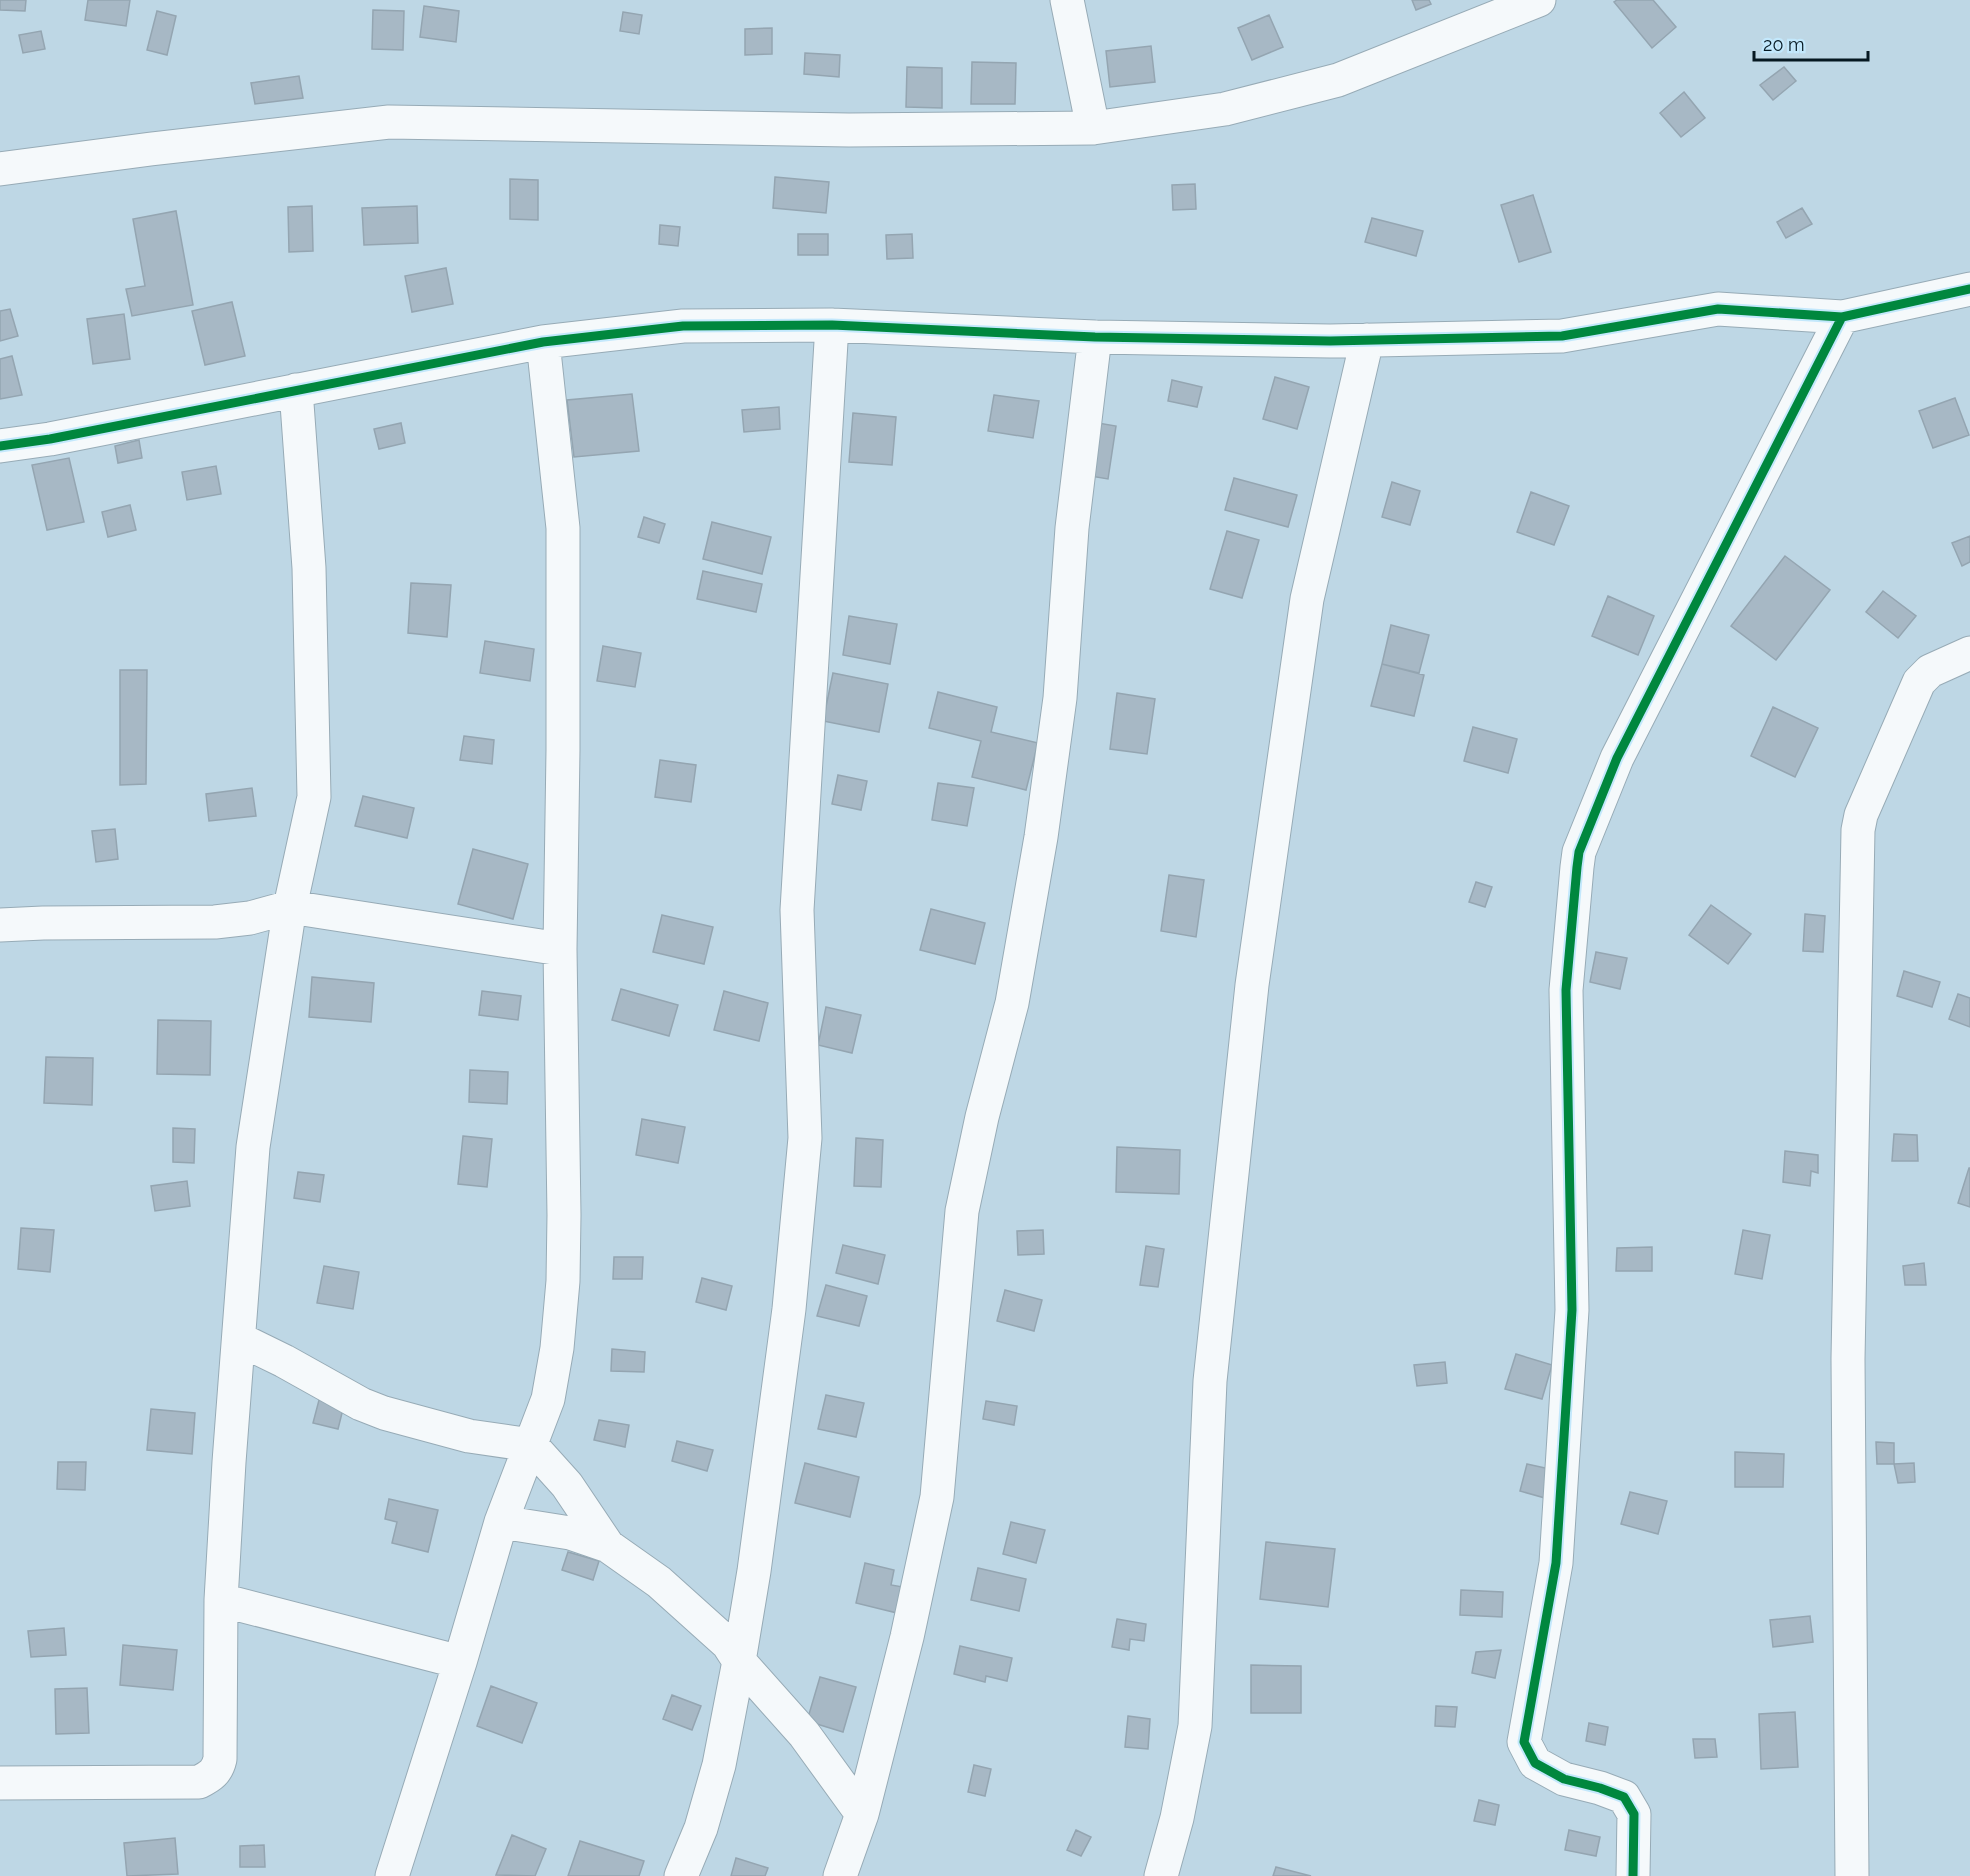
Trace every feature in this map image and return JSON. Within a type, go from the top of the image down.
[{"type":"street","points":[[1067,0],[1093,128]]},
{"type":"street","points":[[0,170],[151,149],[389,122],[849,130],[1093,128],[1225,109],[1338,80],[1539,0]]},
{"type":"street","points":[[0,446],[50,439],[543,342],[683,326],[832,325],[1095,338],[1330,342],[1562,336],[1718,309],[1842,317],[1970,289]]},
{"type":"street","points":[[1633,1876],[1634,1814],[1624,1797],[1564,1779],[1535,1763],[1524,1742],[1556,1563],[1571,1321],[1566,990],[1579,852],[1617,758],[1842,317]]},
{"type":"street","points":[[681,1876],[701,1828],[718,1765],[739,1661],[754,1571],[789,1309],[805,1138],[797,910],[832,325]]},
{"type":"street","points":[[840,1876],[862,1814],[907,1637],[937,1497],[962,1211],[982,1117],[1012,1003],[1041,837],[1059,710],[1072,528],[1095,338]]},
{"type":"street","points":[[1161,1876],[1177,1818],[1195,1726],[1210,1381],[1252,985],[1304,618],[1367,340]]},
{"type":"street","points":[[392,1876],[460,1662],[501,1522],[548,1399],[557,1348],[563,1281],[560,949],[563,528],[543,342]]},
{"type":"street","points":[[0,1783],[199,1782],[218,1770],[220,1759],[221,1600],[254,1147],[290,907],[314,797],[309,568],[296,390]]},
{"type":"street","points":[[1852,1876],[1848,1359],[1858,830],[1861,815],[1919,682],[1930,671],[1970,653]]},
{"type":"street","points":[[0,925],[215,922],[250,918],[290,907],[560,949]]},
{"type":"street","points":[[239,1339],[361,1404],[384,1413],[469,1436],[531,1445],[567,1485],[608,1546]]},
{"type":"street","points":[[501,1522],[570,1533],[608,1546],[659,1582],[728,1644],[739,1661],[804,1734],[862,1814]]},
{"type":"street","points":[[221,1600],[460,1662]]},
{"type":"building","points":[[0,0],[26,0],[25,11],[0,10]]},
{"type":"building","points":[[88,0],[130,0],[126,26],[85,20]]},
{"type":"building","points":[[1412,0],[1429,0],[1431,4],[1416,10]]},
{"type":"building","points":[[1617,0],[1653,0],[1676,27],[1652,48],[1614,2]]},
{"type":"building","points":[[424,6],[459,11],[456,42],[420,37]]},
{"type":"building","points":[[373,10],[404,11],[403,50],[372,49]]},
{"type":"building","points":[[157,11],[176,16],[167,55],[147,50]]},
{"type":"building","points":[[623,12],[642,15],[639,34],[620,31]]},
{"type":"building","points":[[1269,15],[1283,47],[1252,60],[1238,28]]},
{"type":"building","points":[[772,28],[772,54],[745,55],[745,29]]},
{"type":"building","points":[[41,31],[45,49],[23,53],[19,35]]},
{"type":"building","points":[[1151,46],[1155,82],[1110,87],[1106,51]]},
{"type":"building","points":[[805,53],[840,55],[839,77],[804,74]]},
{"type":"building","points":[[972,62],[1016,63],[1015,104],[971,104]]},
{"type":"building","points":[[907,67],[942,68],[942,108],[906,107]]},
{"type":"building","points":[[1784,67],[1796,81],[1773,100],[1760,85]]},
{"type":"building","points":[[299,76],[303,98],[255,104],[251,83]]},
{"type":"building","points":[[1684,92],[1705,118],[1681,137],[1660,113]]},
{"type":"building","points":[[775,177],[829,182],[826,213],[773,208]]},
{"type":"building","points":[[510,179],[538,180],[538,220],[510,219]]},
{"type":"building","points":[[1195,184],[1196,209],[1173,210],[1172,185]]},
{"type":"building","points":[[1533,195],[1551,252],[1519,262],[1501,205]]},
{"type":"building","points":[[312,206],[313,251],[289,252],[288,207]]},
{"type":"building","points":[[417,206],[418,243],[364,245],[362,208]]},
{"type":"building","points":[[1802,208],[1812,224],[1786,238],[1777,222]]},
{"type":"building","points":[[176,211],[193,305],[132,316],[126,289],[145,286],[133,219]]},
{"type":"building","points":[[1372,218],[1423,231],[1416,256],[1365,242]]},
{"type":"building","points":[[660,225],[680,227],[678,246],[659,244]]},
{"type":"building","points":[[798,234],[828,234],[828,255],[798,255]]},
{"type":"building","points":[[912,234],[913,258],[887,259],[886,235]]},
{"type":"building","points":[[446,268],[453,304],[412,312],[405,276]]},
{"type":"building","points":[[232,302],[245,356],[205,365],[192,311]]},
{"type":"building","points":[[10,309],[18,336],[0,341],[0,311]]},
{"type":"building","points":[[124,314],[130,359],[93,364],[87,319]]},
{"type":"building","points":[[12,356],[22,395],[0,399],[0,359]]},
{"type":"building","points":[[1275,377],[1309,387],[1297,429],[1263,419]]},
{"type":"building","points":[[1172,380],[1202,387],[1197,407],[1168,401]]},
{"type":"building","points":[[632,394],[639,451],[574,457],[567,400]]},
{"type":"building","points":[[994,395],[1039,401],[1033,438],[988,431]]},
{"type":"building","points":[[1955,398],[1969,435],[1933,448],[1919,411]]},
{"type":"building","points":[[779,407],[780,429],[744,432],[742,410]]},
{"type":"building","points":[[853,413],[896,417],[892,465],[849,462]]},
{"type":"building","points":[[1092,422],[1116,426],[1108,479],[1084,475]]},
{"type":"building","points":[[401,423],[405,443],[379,449],[374,429]]},
{"type":"building","points":[[139,440],[142,458],[118,463],[115,446]]},
{"type":"building","points":[[69,458],[84,522],[47,530],[32,465]]},
{"type":"building","points":[[216,466],[221,494],[187,500],[182,472]]},
{"type":"building","points":[[1234,478],[1297,495],[1288,527],[1225,510]]},
{"type":"building","points":[[1392,482],[1420,491],[1410,525],[1382,517]]},
{"type":"building","points":[[1531,492],[1569,506],[1554,545],[1517,532]]},
{"type":"building","points":[[130,505],[136,530],[108,537],[102,512]]},
{"type":"building","points":[[644,517],[665,524],[659,543],[638,537]]},
{"type":"building","points":[[712,522],[771,537],[762,574],[703,559]]},
{"type":"building","points":[[1227,531],[1259,540],[1242,598],[1210,589]]},
{"type":"building","points":[[1970,536],[1970,562],[1962,566],[1952,543]]},
{"type":"building","points":[[1785,556],[1830,590],[1776,660],[1731,626]]},
{"type":"building","points":[[703,571],[762,584],[756,612],[697,599]]},
{"type":"building","points":[[411,583],[451,585],[447,637],[408,633]]},
{"type":"building","points":[[1883,591],[1916,616],[1898,638],[1866,612]]},
{"type":"building","points":[[1608,596],[1654,616],[1638,655],[1592,636]]},
{"type":"building","points":[[849,616],[897,624],[890,664],[843,655]]},
{"type":"building","points":[[1391,625],[1429,635],[1419,673],[1382,664]]},
{"type":"building","points":[[485,641],[534,649],[530,681],[480,673]]},
{"type":"building","points":[[603,646],[641,653],[635,687],[597,681]]},
{"type":"building","points":[[1382,664],[1424,675],[1414,716],[1371,706]]},
{"type":"building","points":[[120,670],[147,670],[146,784],[120,785]]},
{"type":"building","points":[[833,673],[888,684],[879,732],[823,721]]},
{"type":"building","points":[[938,692],[997,707],[991,732],[1038,743],[1026,790],[972,777],[981,741],[929,728]]},
{"type":"building","points":[[1117,693],[1155,699],[1147,754],[1110,749]]},
{"type":"building","points":[[1773,707],[1818,728],[1795,777],[1751,756]]},
{"type":"building","points":[[1473,727],[1517,739],[1508,773],[1464,761]]},
{"type":"building","points":[[464,736],[494,740],[492,764],[460,760]]},
{"type":"building","points":[[660,760],[696,765],[691,802],[655,797]]},
{"type":"building","points":[[838,775],[867,781],[861,810],[832,804]]},
{"type":"building","points":[[938,783],[974,788],[967,826],[932,820]]},
{"type":"building","points":[[252,788],[256,816],[209,821],[206,794]]},
{"type":"building","points":[[363,796],[414,808],[407,838],[355,826]]},
{"type":"building","points":[[115,829],[118,859],[96,862],[92,831]]},
{"type":"building","points":[[473,849],[528,864],[513,919],[458,904]]},
{"type":"building","points":[[1169,875],[1204,880],[1196,937],[1161,931]]},
{"type":"building","points":[[1476,882],[1492,887],[1485,907],[1469,902]]},
{"type":"building","points":[[1711,905],[1751,934],[1728,964],[1689,935]]},
{"type":"building","points":[[931,909],[985,923],[975,964],[920,950]]},
{"type":"building","points":[[1805,914],[1825,916],[1823,952],[1803,951]]},
{"type":"building","points":[[662,915],[713,927],[704,964],[653,952]]},
{"type":"building","points":[[1596,952],[1627,958],[1620,989],[1590,982]]},
{"type":"building","points":[[1904,971],[1940,982],[1932,1007],[1897,996]]},
{"type":"building","points":[[312,977],[374,983],[371,1022],[309,1017]]},
{"type":"building","points":[[621,989],[678,1005],[669,1036],[612,1020]]},
{"type":"building","points":[[482,991],[521,996],[518,1020],[479,1015]]},
{"type":"building","points":[[724,991],[768,1003],[759,1041],[714,1030]]},
{"type":"building","points":[[1958,994],[1970,998],[1970,1027],[1949,1019]]},
{"type":"building","points":[[826,1007],[861,1015],[852,1053],[818,1045]]},
{"type":"building","points":[[158,1020],[211,1021],[210,1075],[157,1074]]},
{"type":"building","points":[[46,1057],[93,1058],[92,1105],[44,1103]]},
{"type":"building","points":[[470,1070],[508,1072],[507,1104],[469,1102]]},
{"type":"building","points":[[642,1119],[685,1127],[678,1163],[636,1155]]},
{"type":"building","points":[[173,1128],[195,1129],[194,1163],[173,1162]]},
{"type":"building","points":[[1894,1134],[1917,1135],[1918,1161],[1892,1161]]},
{"type":"building","points":[[463,1136],[492,1139],[487,1187],[458,1184]]},
{"type":"building","points":[[856,1138],[883,1140],[881,1187],[854,1186]]},
{"type":"building","points":[[1117,1147],[1180,1150],[1179,1194],[1116,1192]]},
{"type":"building","points":[[1785,1151],[1818,1155],[1818,1173],[1811,1171],[1810,1186],[1783,1182]]},
{"type":"building","points":[[1970,1168],[1970,1207],[1958,1203]]},
{"type":"building","points":[[298,1172],[324,1175],[320,1202],[294,1198]]},
{"type":"building","points":[[187,1181],[190,1206],[155,1211],[151,1186]]},
{"type":"building","points":[[21,1228],[54,1230],[50,1272],[18,1269]]},
{"type":"building","points":[[1043,1230],[1044,1254],[1018,1255],[1017,1231]]},
{"type":"building","points":[[1743,1230],[1770,1235],[1762,1279],[1735,1274]]},
{"type":"building","points":[[843,1245],[885,1255],[878,1284],[836,1273]]},
{"type":"building","points":[[1146,1246],[1164,1249],[1158,1287],[1140,1285]]},
{"type":"building","points":[[1652,1247],[1652,1271],[1616,1271],[1617,1248]]},
{"type":"building","points":[[614,1257],[643,1257],[642,1279],[613,1279]]},
{"type":"building","points":[[1924,1263],[1926,1285],[1905,1285],[1903,1266]]},
{"type":"building","points":[[324,1266],[359,1272],[353,1309],[317,1303]]},
{"type":"building","points":[[702,1278],[732,1286],[726,1310],[696,1302]]},
{"type":"building","points":[[826,1285],[867,1296],[859,1326],[817,1316]]},
{"type":"building","points":[[1005,1290],[1042,1300],[1034,1331],[997,1321]]},
{"type":"building","points":[[612,1349],[645,1352],[644,1372],[611,1371]]},
{"type":"building","points":[[1516,1354],[1552,1365],[1542,1399],[1505,1389]]},
{"type":"building","points":[[1445,1362],[1447,1383],[1417,1386],[1414,1365]]},
{"type":"building","points":[[826,1395],[864,1403],[856,1437],[818,1429]]},
{"type":"building","points":[[319,1400],[344,1405],[338,1429],[313,1423]]},
{"type":"building","points":[[986,1401],[1017,1406],[1014,1425],[983,1419]]},
{"type":"building","points":[[151,1409],[195,1413],[192,1454],[147,1450]]},
{"type":"building","points":[[599,1420],[629,1425],[625,1447],[594,1440]]},
{"type":"building","points":[[677,1441],[713,1450],[707,1471],[672,1461]]},
{"type":"building","points":[[1876,1442],[1894,1443],[1894,1464],[1877,1464]]},
{"type":"building","points":[[1735,1452],[1784,1454],[1783,1487],[1735,1487]]},
{"type":"building","points":[[58,1462],[86,1462],[85,1490],[57,1489]]},
{"type":"building","points":[[805,1463],[859,1477],[850,1517],[795,1503]]},
{"type":"building","points":[[1914,1463],[1915,1482],[1898,1483],[1894,1464]]},
{"type":"building","points":[[1527,1464],[1559,1471],[1552,1500],[1520,1491]]},
{"type":"building","points":[[1630,1492],[1667,1501],[1658,1534],[1621,1524]]},
{"type":"building","points":[[389,1499],[438,1510],[428,1552],[392,1543],[397,1522],[385,1519]]},
{"type":"building","points":[[1011,1522],[1045,1530],[1036,1563],[1003,1554]]},
{"type":"building","points":[[1266,1542],[1335,1549],[1328,1607],[1260,1599]]},
{"type":"building","points":[[568,1552],[599,1561],[593,1580],[562,1570]]},
{"type":"building","points":[[865,1563],[894,1570],[891,1585],[903,1587],[897,1613],[856,1603]]},
{"type":"building","points":[[978,1568],[1026,1579],[1019,1611],[971,1600]]},
{"type":"building","points":[[1461,1590],[1503,1592],[1502,1617],[1460,1615]]},
{"type":"building","points":[[1810,1616],[1813,1642],[1773,1647],[1770,1620]]},
{"type":"building","points":[[1117,1619],[1146,1624],[1144,1641],[1130,1639],[1129,1650],[1112,1647]]},
{"type":"building","points":[[64,1628],[66,1655],[31,1657],[28,1631]]},
{"type":"building","points":[[123,1645],[177,1650],[173,1690],[120,1685]]},
{"type":"building","points":[[960,1646],[1012,1658],[1007,1681],[986,1676],[985,1682],[954,1674]]},
{"type":"building","points":[[1501,1650],[1495,1678],[1472,1673],[1476,1652]]},
{"type":"building","points":[[1251,1665],[1301,1666],[1301,1713],[1251,1713]]},
{"type":"building","points":[[820,1677],[856,1687],[843,1732],[807,1721]]},
{"type":"building","points":[[491,1686],[537,1703],[522,1743],[477,1726]]},
{"type":"building","points":[[87,1688],[89,1733],[56,1734],[55,1689]]},
{"type":"building","points":[[672,1695],[701,1706],[692,1730],[663,1719]]},
{"type":"building","points":[[1436,1706],[1457,1707],[1455,1727],[1435,1726]]},
{"type":"building","points":[[1795,1712],[1798,1767],[1761,1769],[1759,1714]]},
{"type":"building","points":[[1128,1716],[1150,1719],[1148,1749],[1125,1747]]},
{"type":"building","points":[[1589,1723],[1608,1727],[1605,1745],[1586,1741]]},
{"type":"building","points":[[1693,1739],[1715,1739],[1717,1757],[1695,1758]]},
{"type":"building","points":[[974,1765],[991,1769],[985,1796],[968,1792]]},
{"type":"building","points":[[1479,1800],[1499,1805],[1495,1825],[1474,1821]]},
{"type":"building","points":[[1076,1830],[1091,1837],[1081,1856],[1067,1850]]},
{"type":"building","points":[[1569,1830],[1600,1837],[1596,1856],[1565,1850]]},
{"type":"building","points":[[512,1835],[546,1849],[535,1876],[496,1875]]},
{"type":"building","points":[[175,1838],[178,1874],[127,1876],[124,1843]]},
{"type":"building","points":[[580,1841],[644,1861],[639,1876],[568,1876]]},
{"type":"building","points":[[264,1845],[265,1867],[240,1867],[240,1846]]},
{"type":"building","points":[[736,1858],[768,1868],[765,1876],[731,1876]]},
{"type":"building","points":[[1276,1867],[1311,1876],[1273,1876]]},
{"type":"cycle path","points":[[0,446],[50,439],[543,342],[683,326],[832,325],[1095,337],[1330,341],[1562,336],[1718,309],[1842,317],[1970,289]]},
{"type":"cycle path","points":[[1633,1876],[1634,1814],[1624,1797],[1564,1779],[1535,1763],[1524,1742],[1556,1563],[1572,1310],[1566,990],[1579,852],[1617,758],[1842,317]]}]
